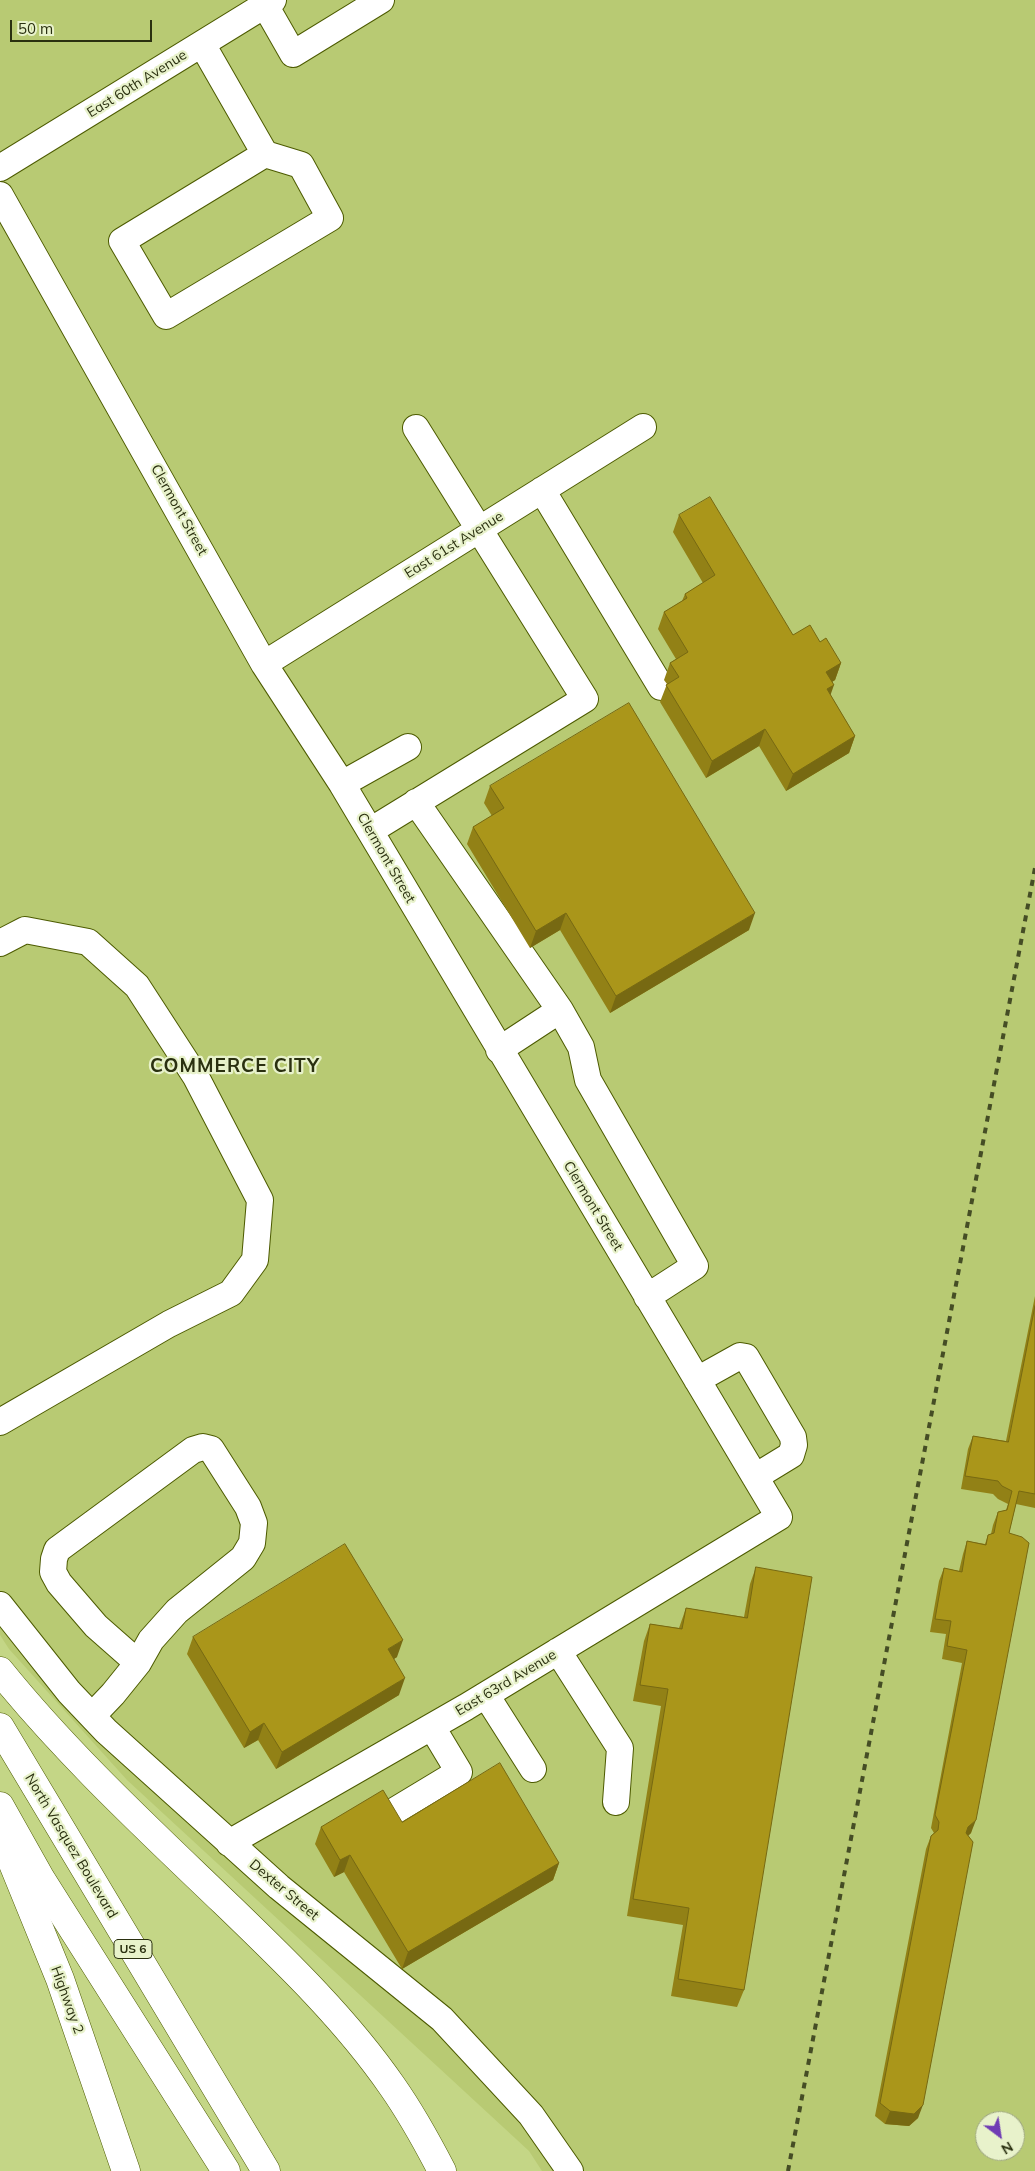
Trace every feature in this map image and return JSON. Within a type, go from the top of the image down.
[{"type":"main road","points":[[0,1671],[82,1764],[280,1956],[360,2044],[392,2086],[421,2132],[442,2171]]},
{"type":"main road","name":"North Vasquez Boulevard","points":[[0,1727],[266,2171]]},
{"type":"main road","name":"US 6","points":[[0,1806],[41,1879],[226,2171]]},
{"type":"main road","name":"Highway 2","points":[[0,1832],[60,1979],[126,2171]]},
{"type":"street","points":[[256,5],[293,54],[381,0]]},
{"type":"street","name":"East 60th Avenue","points":[[0,168],[202,44],[256,5]]},
{"type":"street","points":[[202,44],[265,154],[301,165],[330,218],[166,316],[122,241],[265,154]]},
{"type":"street","name":"Clermont Street","points":[[0,195],[264,664],[342,784],[779,1517]]},
{"type":"street","name":"East 61st Avenue","points":[[264,664],[643,427]]},
{"type":"street","points":[[370,831],[585,699],[416,428]]},
{"type":"street","points":[[542,490],[661,687]]},
{"type":"street","points":[[342,784],[408,747]]},
{"type":"street","points":[[416,802],[544,970],[560,1010],[581,1047],[588,1080],[695,1266],[647,1296]]},
{"type":"street","points":[[0,943],[25,930],[88,942],[137,986],[196,1077],[260,1200],[255,1260],[231,1293],[169,1324],[0,1422]]},
{"type":"street","points":[[499,1050],[560,1010]]},
{"type":"street","points":[[696,1380],[740,1356],[746,1357],[793,1437],[794,1445],[791,1455],[755,1477]]},
{"type":"street","points":[[92,1716],[113,1694],[138,1663],[151,1640],[177,1611],[243,1558],[252,1542],[254,1523],[248,1507],[211,1449],[203,1447],[193,1450],[57,1550],[53,1572],[59,1583],[96,1626],[138,1663]]},
{"type":"street","name":"East 63rd Avenue","points":[[229,1843],[486,1695],[779,1517]]},
{"type":"street","name":"Dexter Street","points":[[0,1605],[69,1692],[106,1731],[279,1887],[442,2019],[531,2115],[570,2171]]},
{"type":"street","points":[[558,1651],[620,1748],[616,1802]]},
{"type":"street","points":[[486,1695],[533,1770]]},
{"type":"street","points":[[391,1813],[459,1772],[432,1727]]},
{"type":"shaded area","points":[[0,0],[1035,0],[1035,2171],[542,2171],[529,2151],[127,1780],[9,1649],[0,1635]]},
{"type":"building","points":[[710,497],[793,635],[810,625],[820,642],[826,638],[841,663],[826,672],[834,685],[827,689],[855,736],[793,774],[765,729],[712,761],[666,685],[679,677],[670,663],[688,652],[664,612],[687,598],[685,594],[715,575],[679,515]]},
{"type":"building","points":[[629,703],[755,913],[616,996],[566,913],[536,931],[473,827],[504,808],[490,786]]},
{"type":"building","points":[[1035,1306],[1035,1494],[1019,1491],[1009,1533],[1022,1537],[1029,1543],[976,1820],[968,1827],[966,1833],[973,1842],[923,2105],[914,2114],[890,2111],[880,2103],[931,1836],[938,1830],[939,1822],[935,1815],[967,1650],[947,1646],[951,1621],[935,1619],[944,1568],[962,1572],[967,1541],[986,1545],[988,1535],[994,1533],[998,1512],[1007,1510],[1012,1491],[1002,1486],[998,1481],[965,1476],[973,1436],[1008,1442]]},
{"type":"building","points":[[345,1544],[403,1640],[388,1649],[405,1678],[282,1752],[264,1723],[250,1732],[193,1637]]},
{"type":"building","points":[[756,1567],[812,1577],[744,1990],[678,1979],[689,1908],[633,1899],[668,1689],[640,1685],[650,1624],[682,1629],[686,1608],[747,1618]]},
{"type":"building","points":[[500,1763],[559,1863],[408,1952],[350,1855],[340,1860],[321,1827],[383,1790],[402,1822]]},
{"type":"railway","points":[[788,2171],[1035,868]]},
{"type":"district","name":"COMMERCE CITY","points":[[235,1066]]}]
